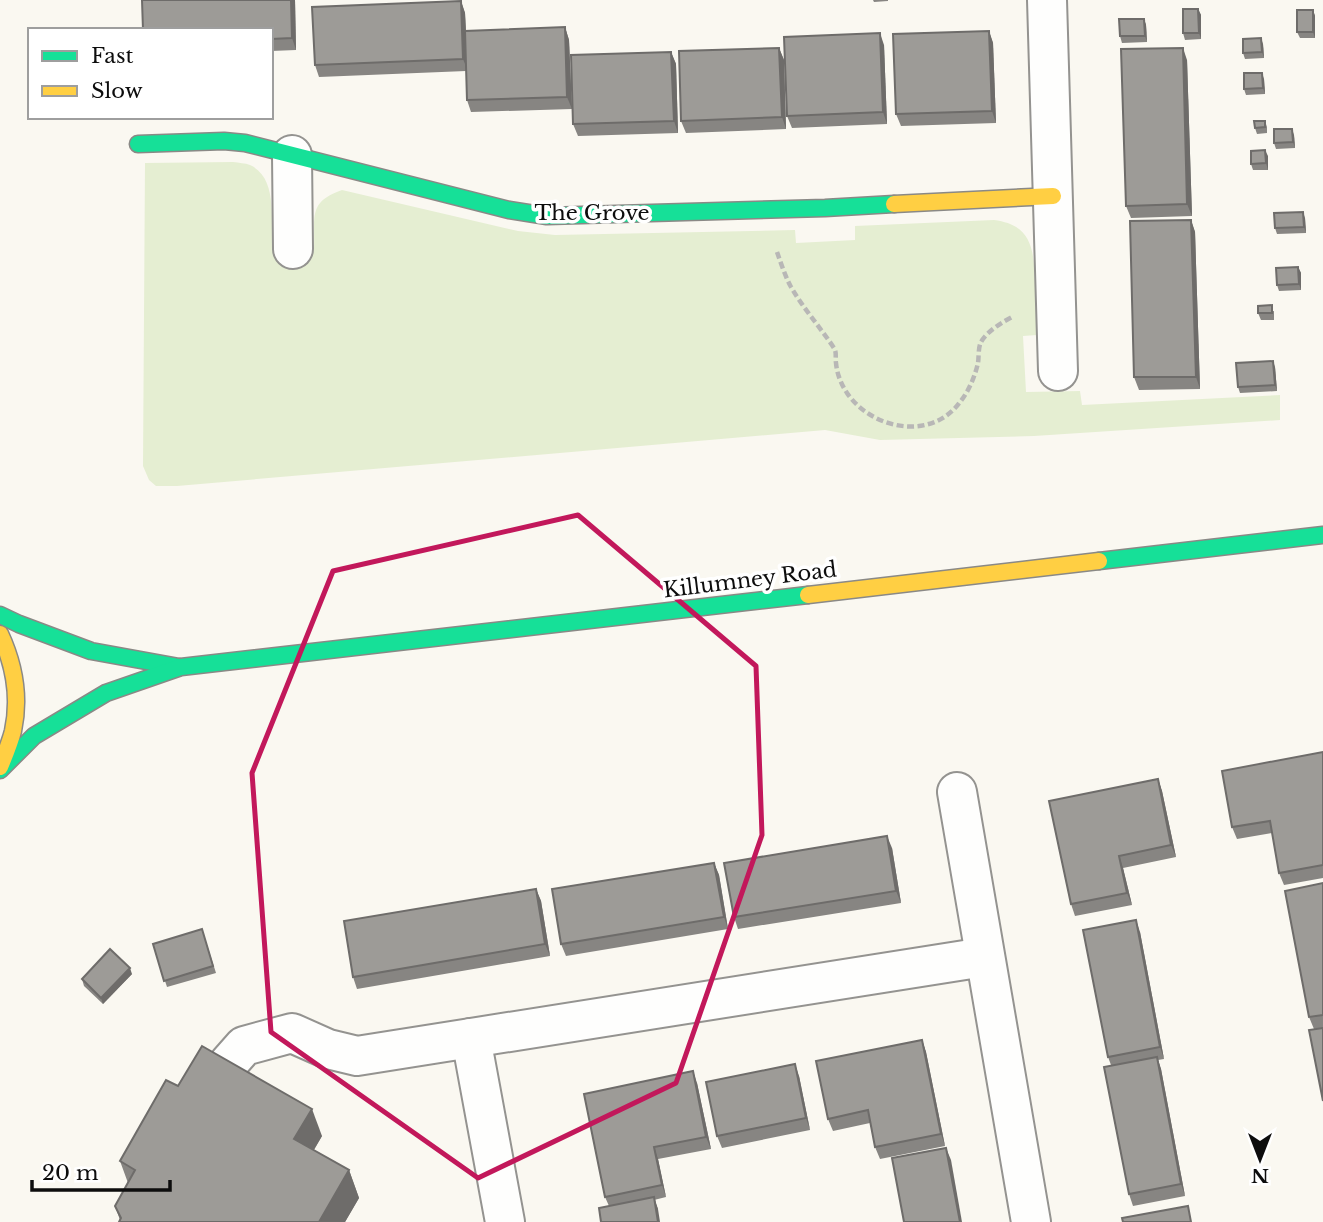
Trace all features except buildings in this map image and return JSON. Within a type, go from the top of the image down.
[{"type":"main road","name":"The Grove","points":[[138,144],[224,141],[245,143],[509,210],[547,216],[1054,197]]},
{"type":"main road","name":"Killumney Road","points":[[0,769],[34,736],[106,693],[181,667],[1323,535]]},
{"type":"main road","name":"Killumney Road","points":[[0,615],[90,651],[181,667]]},
{"type":"main road","points":[[0,634],[6,645],[16,687],[13,730],[0,769]]},
{"type":"street","points":[[1047,0],[1058,371]]},
{"type":"street","points":[[292,155],[293,249]]},
{"type":"street","points":[[957,792],[1031,1222]]},
{"type":"street","points":[[229,1063],[244,1046],[292,1033],[328,1049],[357,1056],[985,957]]},
{"type":"street","points":[[471,1038],[505,1222]]},
{"type":"path","points":[[769,209],[775,249],[790,286],[836,351],[836,365],[847,393],[860,410],[879,421],[896,426],[923,426],[940,420],[960,403],[972,381],[981,343],[989,333],[1000,324],[1026,311],[1056,310]]},
{"type":"highlighted area","points":[[578,515],[756,666],[762,835],[676,1083],[478,1178],[271,1032],[252,773],[333,571]]},
{"type":"green space","points":[[233,162],[250,165],[259,171],[265,180],[271,202],[273,249],[314,248],[314,219],[318,205],[342,190],[518,231],[555,235],[795,230],[796,243],[855,240],[855,226],[994,220],[1007,223],[1024,234],[1034,262],[1037,335],[1023,336],[1026,392],[1080,391],[1082,405],[1280,395],[1280,420],[1034,436],[880,440],[825,430],[156,486],[149,480],[143,466],[145,163]]},
{"type":"traffic: fast","points":[[138,144],[224,141],[245,143],[509,210],[547,216],[894,204]]},
{"type":"traffic: fast","points":[[1099,561],[1323,535]]},
{"type":"traffic: fast","points":[[0,770],[34,736],[106,693],[181,667],[808,595]]},
{"type":"traffic: fast","points":[[0,615],[91,651],[179,667]]},
{"type":"traffic: slow","points":[[894,204],[1053,196]]},
{"type":"traffic: slow","points":[[808,595],[1099,561]]},
{"type":"traffic: slow","points":[[0,634],[9,657],[16,694],[13,731],[0,767]]}]
